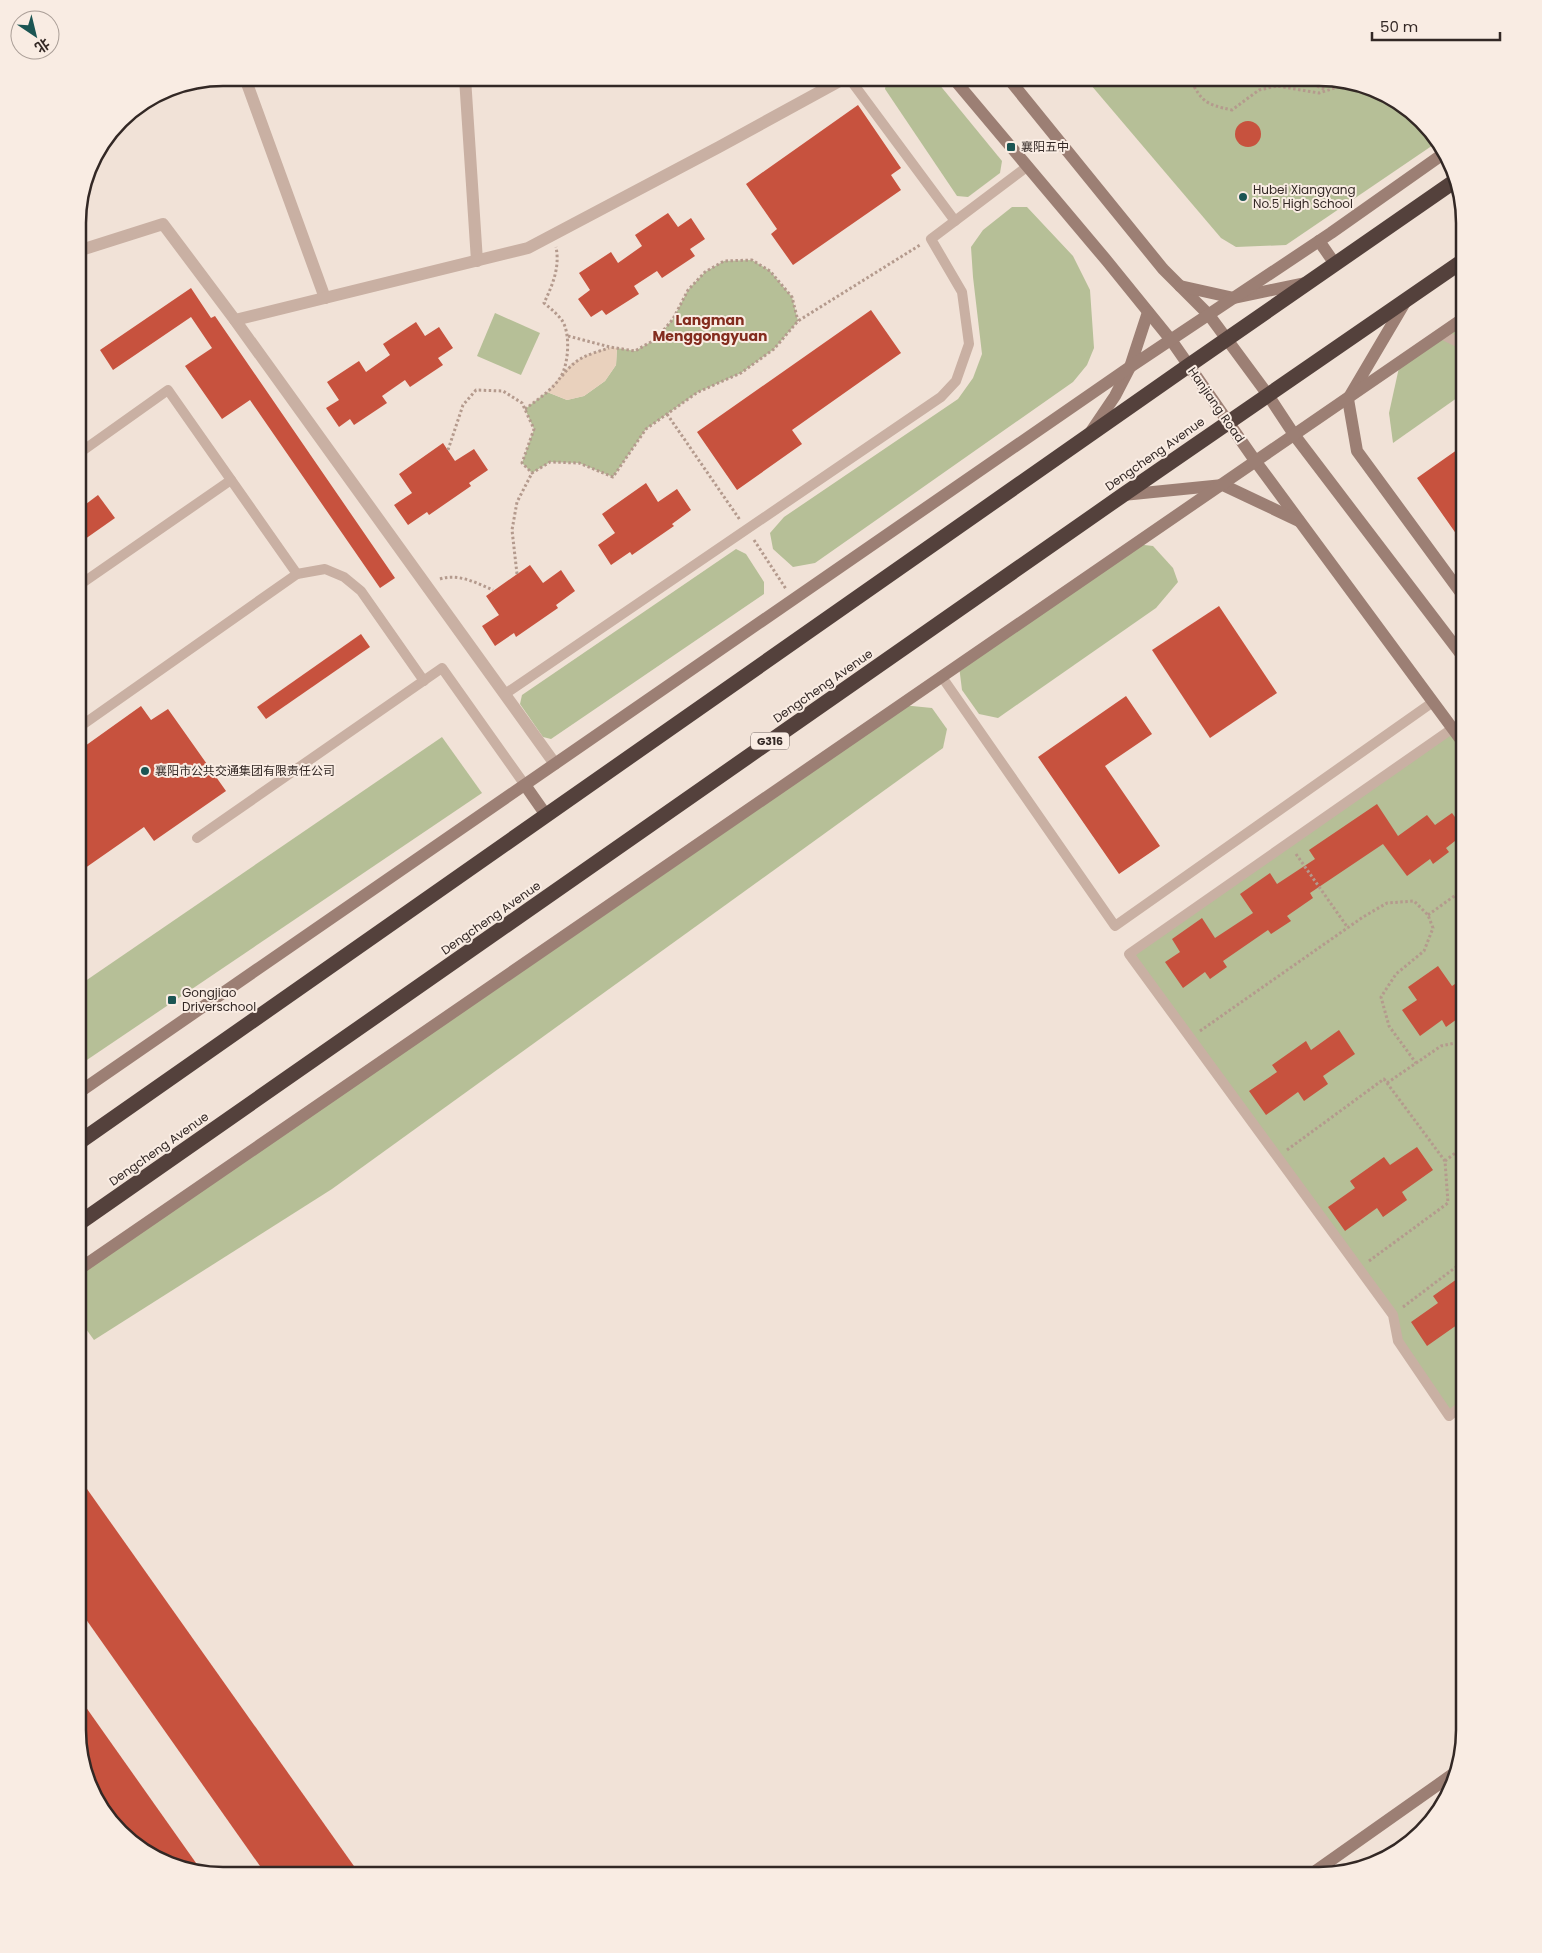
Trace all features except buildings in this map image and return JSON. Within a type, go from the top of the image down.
[{"type":"highway","points":[[86,1137],[1226,339],[1450,185]]},
{"type":"highway","name":"Dengcheng Avenue","points":[[86,1218],[1122,495],[1456,266]]},
{"type":"street","points":[[248,87],[325,298]]},
{"type":"street","points":[[466,87],[477,260]]},
{"type":"street","points":[[235,320],[528,248],[829,87]]},
{"type":"street","name":"Hanjiang Road","points":[[961,87],[1171,340],[1256,462],[1456,732]]},
{"type":"street","points":[[1015,87],[1163,268],[1209,315],[1268,395],[1295,436],[1456,647]]},
{"type":"street","points":[[86,1087],[1130,367],[1319,241],[1438,158]]},
{"type":"street","points":[[87,248],[163,224],[235,320],[555,764]]},
{"type":"street","points":[[1319,241],[1335,264]]},
{"type":"street","points":[[1179,285],[1234,298],[1308,283]]},
{"type":"street","points":[[1408,299],[1348,399],[1357,450],[1456,586]]},
{"type":"street","points":[[1088,436],[1115,396],[1130,367],[1148,312]]},
{"type":"street","points":[[86,1264],[1295,436],[1456,324]]},
{"type":"street","points":[[1122,495],[1223,485],[1300,521]]},
{"type":"street","points":[[525,784],[546,815]]},
{"type":"street","points":[[1323,1867],[1446,1779]]},
{"type":"lane","points":[[856,87],[954,221]]},
{"type":"lane","points":[[506,694],[941,398],[956,381],[968,344],[962,292],[931,238],[1028,166]]},
{"type":"lane","points":[[1441,334],[1456,341]]},
{"type":"lane","points":[[87,448],[168,390],[297,574]]},
{"type":"lane","points":[[87,580],[231,480]]},
{"type":"lane","points":[[87,722],[297,574],[325,569],[344,577],[361,591],[424,681]]},
{"type":"lane","points":[[197,838],[442,668],[525,784]]},
{"type":"lane","points":[[942,677],[1115,926],[1434,702]]},
{"type":"lane","points":[[1453,728],[1129,954],[1393,1315],[1398,1341],[1449,1416],[1456,1410]]},
{"type":"path","points":[[1194,87],[1200,96],[1212,106],[1232,110],[1259,90],[1272,87]]},
{"type":"path","points":[[1283,87],[1319,93],[1335,88]]},
{"type":"path","points":[[1320,87],[1327,90]]},
{"type":"path","points":[[554,234],[558,257],[555,276],[544,302],[562,320],[568,336],[568,355],[561,377]]},
{"type":"path","points":[[517,574],[512,530],[517,502],[532,473],[550,462],[578,463],[614,478],[646,429],[698,392],[741,373],[774,349],[798,321],[931,238]]},
{"type":"path","points":[[568,336],[610,348],[635,351],[656,339],[673,319],[688,290],[704,272],[724,261],[752,260],[770,271],[792,297],[798,321]]},
{"type":"path","points":[[525,409],[547,392],[571,364],[587,355],[610,348]]},
{"type":"path","points":[[448,450],[463,406],[476,390],[503,391],[522,403],[534,429],[522,463],[532,473]]},
{"type":"path","points":[[667,414],[793,600]]},
{"type":"path","points":[[426,584],[447,577],[474,581],[494,590]]},
{"type":"path","points":[[1288,843],[1348,928]]},
{"type":"path","points":[[1428,915],[1456,894]]},
{"type":"path","points":[[1190,1037],[1348,928],[1388,903],[1414,901],[1428,915],[1433,928],[1424,951],[1396,974],[1381,997],[1390,1026],[1416,1063]]},
{"type":"path","points":[[1387,1083],[1440,1046],[1456,1043]]},
{"type":"path","points":[[1277,1156],[1384,1079],[1445,1161],[1448,1203],[1359,1269]]},
{"type":"path","points":[[1445,1161],[1456,1152]]},
{"type":"path","points":[[1393,1315],[1456,1267]]},
{"type":"green space","points":[[885,87],[941,87],[1002,161],[1000,173],[968,197],[957,196]]},
{"type":"green space","points":[[1093,87],[1328,87],[1346,89],[1371,97],[1395,109],[1409,120],[1432,146],[1286,245],[1236,247],[1221,238]]},
{"type":"green space","points":[[1012,207],[1027,207],[1073,256],[1090,290],[1094,348],[1087,365],[1073,382],[815,563],[793,567],[773,549],[770,533],[784,517],[958,399],[973,378],[982,354],[971,247],[983,230]]},
{"type":"green space","points":[[752,260],[770,271],[792,297],[798,321],[774,349],[741,373],[698,392],[646,429],[613,477],[579,463],[550,462],[532,473],[522,463],[534,429],[525,409],[547,392],[567,400],[584,396],[605,381],[616,365],[617,348],[635,351],[656,339],[673,319],[688,290],[705,272],[724,261]]},
{"type":"green space","points":[[495,313],[540,333],[521,375],[477,356]]},
{"type":"green space","points":[[1456,324],[1456,399],[1393,443],[1389,413],[1400,363]]},
{"type":"green space","points":[[1136,544],[1153,546],[1173,568],[1178,582],[1156,608],[998,718],[979,714],[962,690],[959,666]]},
{"type":"green space","points":[[736,549],[746,554],[764,582],[764,594],[551,739],[543,737],[520,704],[522,695]]},
{"type":"green space","points":[[902,705],[932,708],[947,729],[943,748],[332,1189],[94,1340],[86,1329],[86,1264]]},
{"type":"green space","points":[[1453,728],[1456,732],[1456,1410],[1449,1416],[1398,1341],[1393,1315],[1129,954]]},
{"type":"green space","points":[[442,737],[482,793],[86,1060],[86,980]]},
{"type":"shaded area","points":[[610,347],[617,348],[616,365],[605,381],[584,396],[567,400],[547,392],[571,364],[587,355]]},
{"type":"place","name":"襄阳五中","points":[[1011,147]]},
{"type":"place","name":"Hubei Xiangyang No.5 High School","points":[[1243,197]]},
{"type":"place","name":"襄阳市公共交通集团有限责任公司","points":[[145,771]]},
{"type":"place","name":"Gongjiao Driverschool","points":[[172,1000]]},
{"type":"district","name":"Langman Menggongyuan","points":[[710,328]]}]
